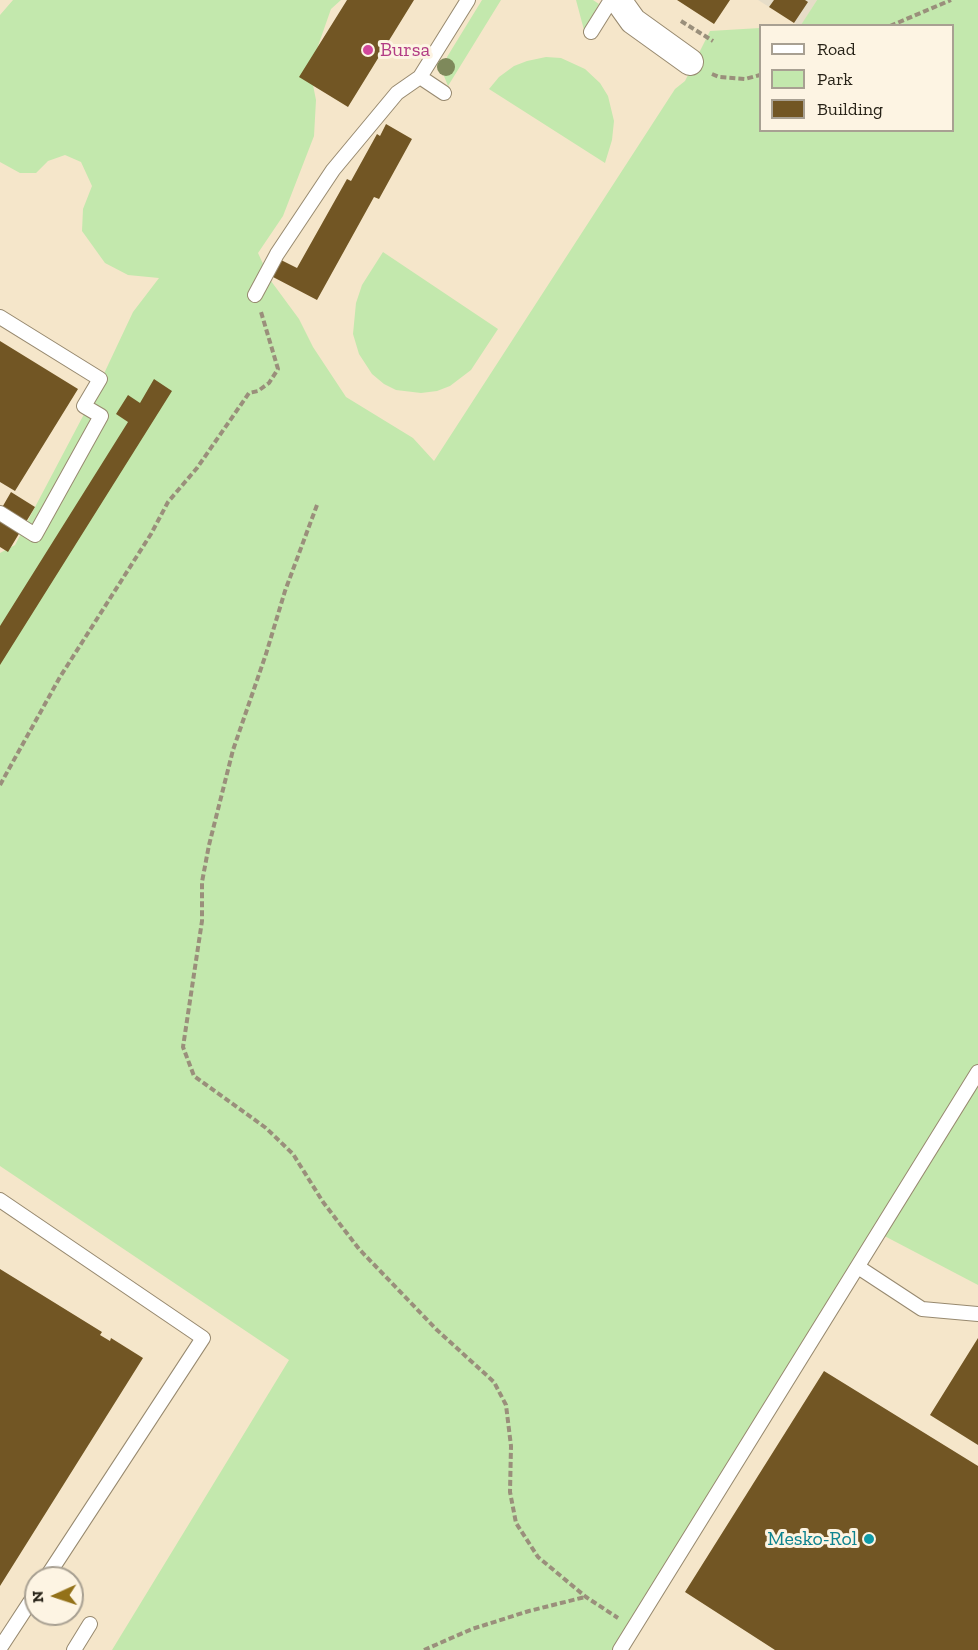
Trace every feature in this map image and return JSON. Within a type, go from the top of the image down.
[{"type":"street","points":[[618,0],[633,21],[697,66]]},
{"type":"lane","points":[[255,295],[277,254],[333,170],[397,93],[420,77],[468,0]]},
{"type":"lane","points":[[591,33],[610,0]]},
{"type":"lane","points":[[420,77],[444,93]]},
{"type":"lane","points":[[0,317],[100,379],[84,406],[101,416],[35,535],[0,513]]},
{"type":"lane","points":[[624,1649],[634,1629],[978,1072]]},
{"type":"lane","points":[[0,1200],[203,1338],[54,1566]]},
{"type":"lane","points":[[858,1267],[922,1309],[978,1314]]},
{"type":"lane","points":[[0,1648],[24,1611]]},
{"type":"lane","points":[[74,1650],[90,1624]]},
{"type":"path","points":[[895,24],[951,0]]},
{"type":"path","points":[[697,66],[719,77],[732,79],[759,75]]},
{"type":"path","points":[[0,784],[60,677],[151,534],[168,502],[197,468],[249,393],[258,391],[269,383],[278,369],[270,337],[255,295]]},
{"type":"path","points":[[317,506],[285,591],[233,750],[209,845],[201,882],[202,921],[183,1047],[194,1076],[266,1128],[293,1154],[323,1202],[359,1249],[437,1330],[494,1382],[506,1405],[511,1446],[510,1492],[516,1523],[538,1557],[586,1597],[634,1629]]},
{"type":"path","points":[[424,1650],[472,1629],[529,1611],[586,1597]]},
{"type":"shaded area","points":[[758,0],[817,0],[802,24],[796,24]]},
{"type":"green space","points":[[13,0],[341,0],[331,9],[311,75],[316,100],[314,136],[283,216],[258,253],[271,281],[299,319],[313,347],[346,397],[413,438],[434,461],[675,89],[685,81],[710,31],[759,28],[759,132],[954,132],[954,24],[802,24],[817,0],[978,0],[978,1285],[873,1230],[614,1650],[112,1650],[289,1360],[0,1166],[0,553],[15,545],[92,399],[133,312],[159,278],[128,275],[105,263],[82,231],[83,209],[92,186],[81,162],[65,155],[48,161],[36,173],[20,173],[0,162],[0,15]]},
{"type":"green space","points":[[482,0],[501,0],[448,86],[444,76],[447,57]]},
{"type":"green space","points":[[576,0],[593,0],[599,4],[584,30]]},
{"type":"green space","points":[[546,57],[561,58],[585,69],[600,83],[608,96],[614,121],[612,140],[605,163],[489,89],[499,77],[514,66]]},
{"type":"green space","points":[[383,252],[498,329],[471,370],[450,386],[437,391],[421,393],[396,390],[372,374],[359,354],[353,334],[356,303],[362,285]]},
{"type":"building","points":[[347,0],[414,0],[348,107],[299,77]]},
{"type":"building","points":[[677,0],[730,0],[714,24]]},
{"type":"building","points":[[774,0],[805,0],[808,2],[794,23],[769,7]]},
{"type":"building","points":[[386,124],[412,139],[379,199],[374,197],[317,300],[273,277],[281,260],[297,268],[347,179],[351,181],[377,134],[380,136]]},
{"type":"building","points":[[0,341],[78,389],[15,491],[0,482]]},
{"type":"building","points":[[154,379],[172,391],[0,665],[0,626],[128,422],[116,414],[128,395],[140,403]]},
{"type":"building","points":[[11,492],[35,507],[8,552],[0,547],[0,511]]},
{"type":"building","points":[[0,1269],[102,1332],[100,1335],[110,1341],[111,1338],[143,1358],[0,1586]]},
{"type":"building","points":[[978,1338],[978,1445],[930,1415]]},
{"type":"building","name":"Mesko-Rol","points":[[824,1371],[978,1466],[978,1650],[775,1650],[685,1592]]},
{"type":"place","name":"Bursa","points":[[368,50]]},
{"type":"place","name":"Mesko-Rol","points":[[869,1539]]}]
